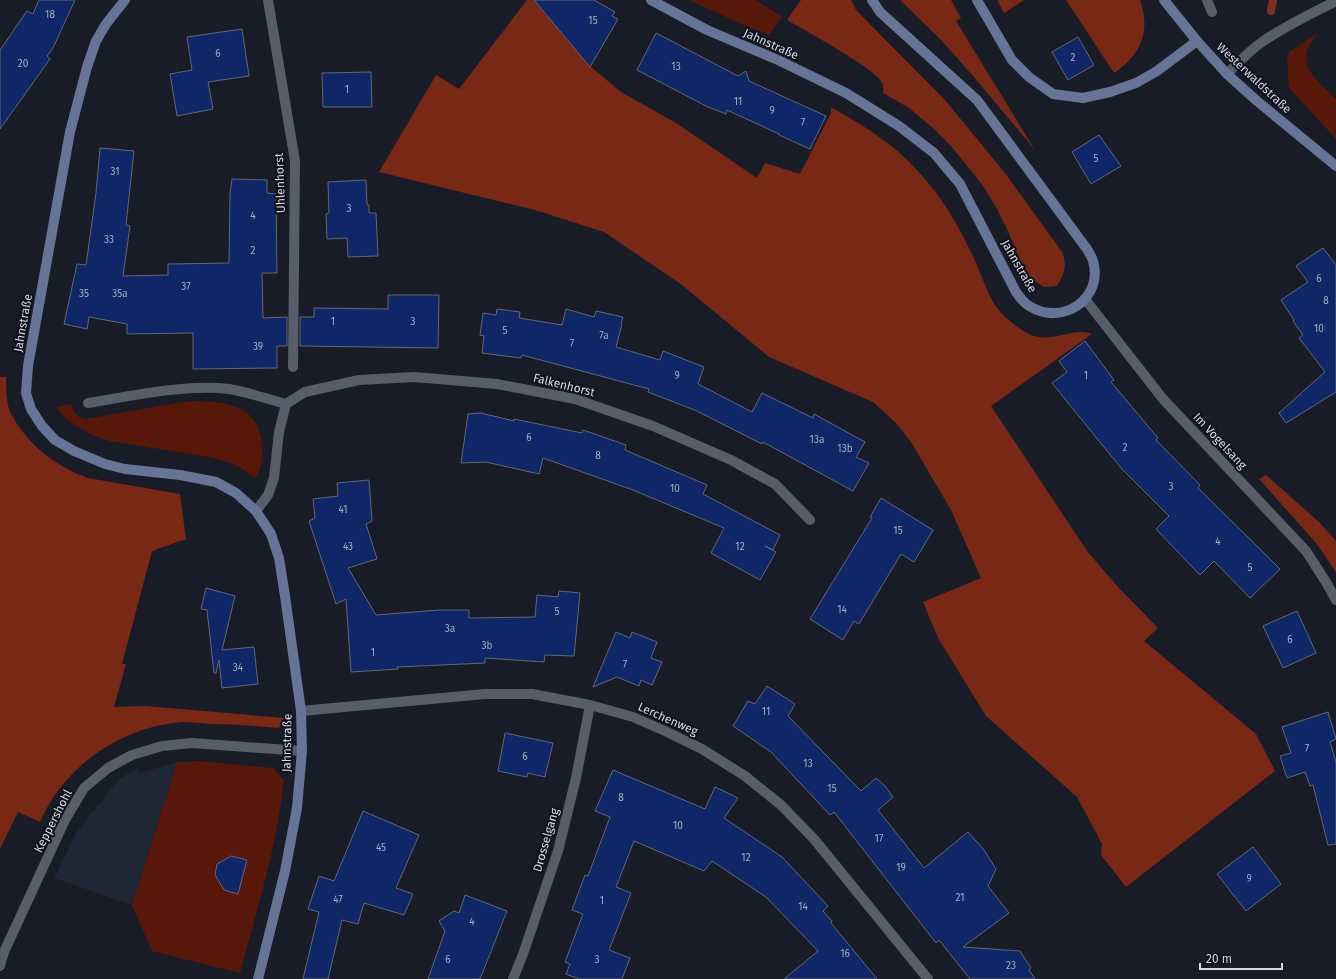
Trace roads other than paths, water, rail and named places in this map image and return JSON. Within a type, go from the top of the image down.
[{"type":"street","name":"Jahnstraße","points":[[125,0],[106,24],[96,41],[87,67],[70,132],[28,366],[26,393],[31,409],[42,426],[55,440],[74,451],[105,464],[125,469],[180,475],[216,482],[236,493],[256,511],[271,534],[279,558],[301,711],[302,751],[296,808],[285,871],[258,979]]},
{"type":"street","name":"Uhlenhorst","points":[[268,0],[295,161],[293,367]]},
{"type":"street","name":"Jahnstraße","points":[[651,0],[707,30],[778,60],[846,93],[899,126],[934,153],[960,184],[1016,292],[1022,300],[1030,307],[1042,312],[1054,314],[1067,312],[1077,306],[1085,299],[1094,280],[1093,260],[1087,250],[977,100],[880,12],[872,0]]},
{"type":"street","points":[[977,0],[1012,60],[1029,77],[1053,94],[1083,98],[1110,92],[1136,82],[1157,71],[1197,41]]},
{"type":"street","name":"Westerwaldstraße","points":[[1164,0],[1197,41],[1227,74],[1257,101],[1336,166]]},
{"type":"street","points":[[1207,0],[1212,12]]},
{"type":"street","points":[[1227,74],[1246,55],[1262,42],[1336,1]]},
{"type":"street","name":"Im Vogelsang","points":[[1085,299],[1163,399],[1306,551],[1336,600]]},
{"type":"street","name":"Falkenhorst","points":[[286,404],[305,392],[359,380],[414,377],[497,384],[575,399],[653,426],[731,460],[776,484],[810,520]]},
{"type":"street","points":[[88,403],[154,393],[213,388],[231,389],[286,404],[278,432],[274,478],[268,495],[256,511]]},
{"type":"street","name":"Lerchenweg","points":[[301,711],[484,694],[532,694],[590,705],[633,718],[665,731],[702,749],[751,781],[781,805],[814,839],[928,979]]},
{"type":"street","name":"Drosselgang","points":[[513,979],[558,851],[576,778],[590,705]]},
{"type":"street","name":"Keppershohl","points":[[0,966],[4,952],[65,820],[84,788],[108,768],[132,755],[162,746],[192,743],[302,751]]},
{"type":"waterway","points":[[1271,11],[1273,0]]}]
